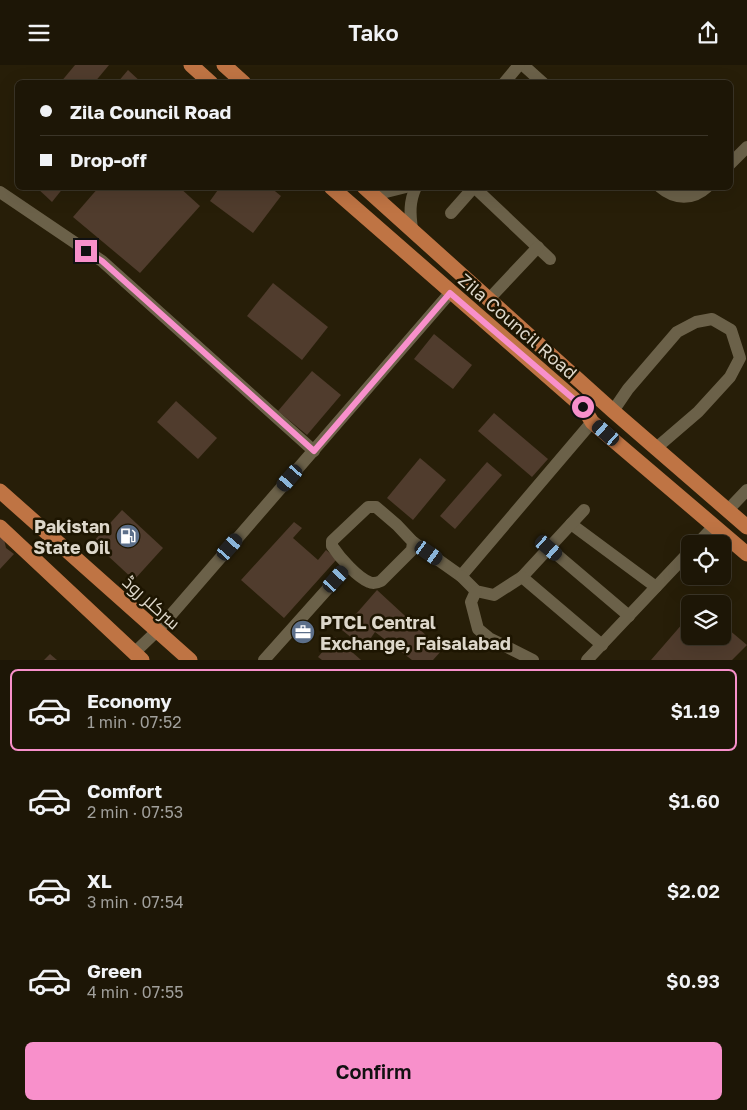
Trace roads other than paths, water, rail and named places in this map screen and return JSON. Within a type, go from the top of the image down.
[{"type":"main road","points":[[191,65],[208,80]]},
{"type":"main road","points":[[224,65],[241,80]]},
{"type":"main road","name":"Zila Council Road","points":[[334,190],[450,293],[583,407],[592,422],[747,554]]},
{"type":"main road","name":"Zila Council Road","points":[[368,190],[655,449],[747,527]]},
{"type":"main road","name":"سرکلر روڈ","points":[[0,491],[190,660]]},
{"type":"main road","points":[[0,527],[138,656]]},
{"type":"street","points":[[506,80],[519,65]]},
{"type":"street","points":[[523,65],[540,80]]},
{"type":"street","points":[[733,161],[747,147]]},
{"type":"street","points":[[373,190],[386,192],[394,190]]},
{"type":"street","points":[[412,229],[410,212],[415,190]]},
{"type":"street","points":[[451,213],[471,190]]},
{"type":"street","points":[[477,190],[550,259]]},
{"type":"street","points":[[665,190],[673,195],[682,197],[697,195],[704,190]]},
{"type":"street","points":[[0,192],[102,261],[314,451]]},
{"type":"street","points":[[489,299],[538,247]]},
{"type":"street","points":[[138,656],[157,631],[450,293]]},
{"type":"street","points":[[613,411],[628,389],[677,332],[696,322],[712,319],[731,330],[740,358],[730,377],[698,412],[655,449]]},
{"type":"street","points":[[461,576],[592,422]]},
{"type":"street","points":[[728,510],[747,490]]},
{"type":"street","points":[[413,542],[412,550],[381,581],[376,583],[368,582],[348,566],[333,548],[332,541],[368,507],[376,507],[413,542],[461,576],[476,591],[494,595],[522,577],[584,510]]},
{"type":"street","points":[[571,524],[656,587]]},
{"type":"street","points":[[706,535],[714,526]]},
{"type":"street","points":[[549,548],[629,616]]},
{"type":"street","points":[[587,660],[681,561]]},
{"type":"street","points":[[264,660],[348,566]]},
{"type":"street","points":[[522,577],[602,645]]},
{"type":"street","points":[[476,591],[471,602],[478,629],[489,638],[533,660]]},
{"type":"place","name":"Pakistan State Oil","points":[[128,536]]},
{"type":"place","name":"PTCL Central Exchange, Faisalabad","points":[[303,632]]}]
